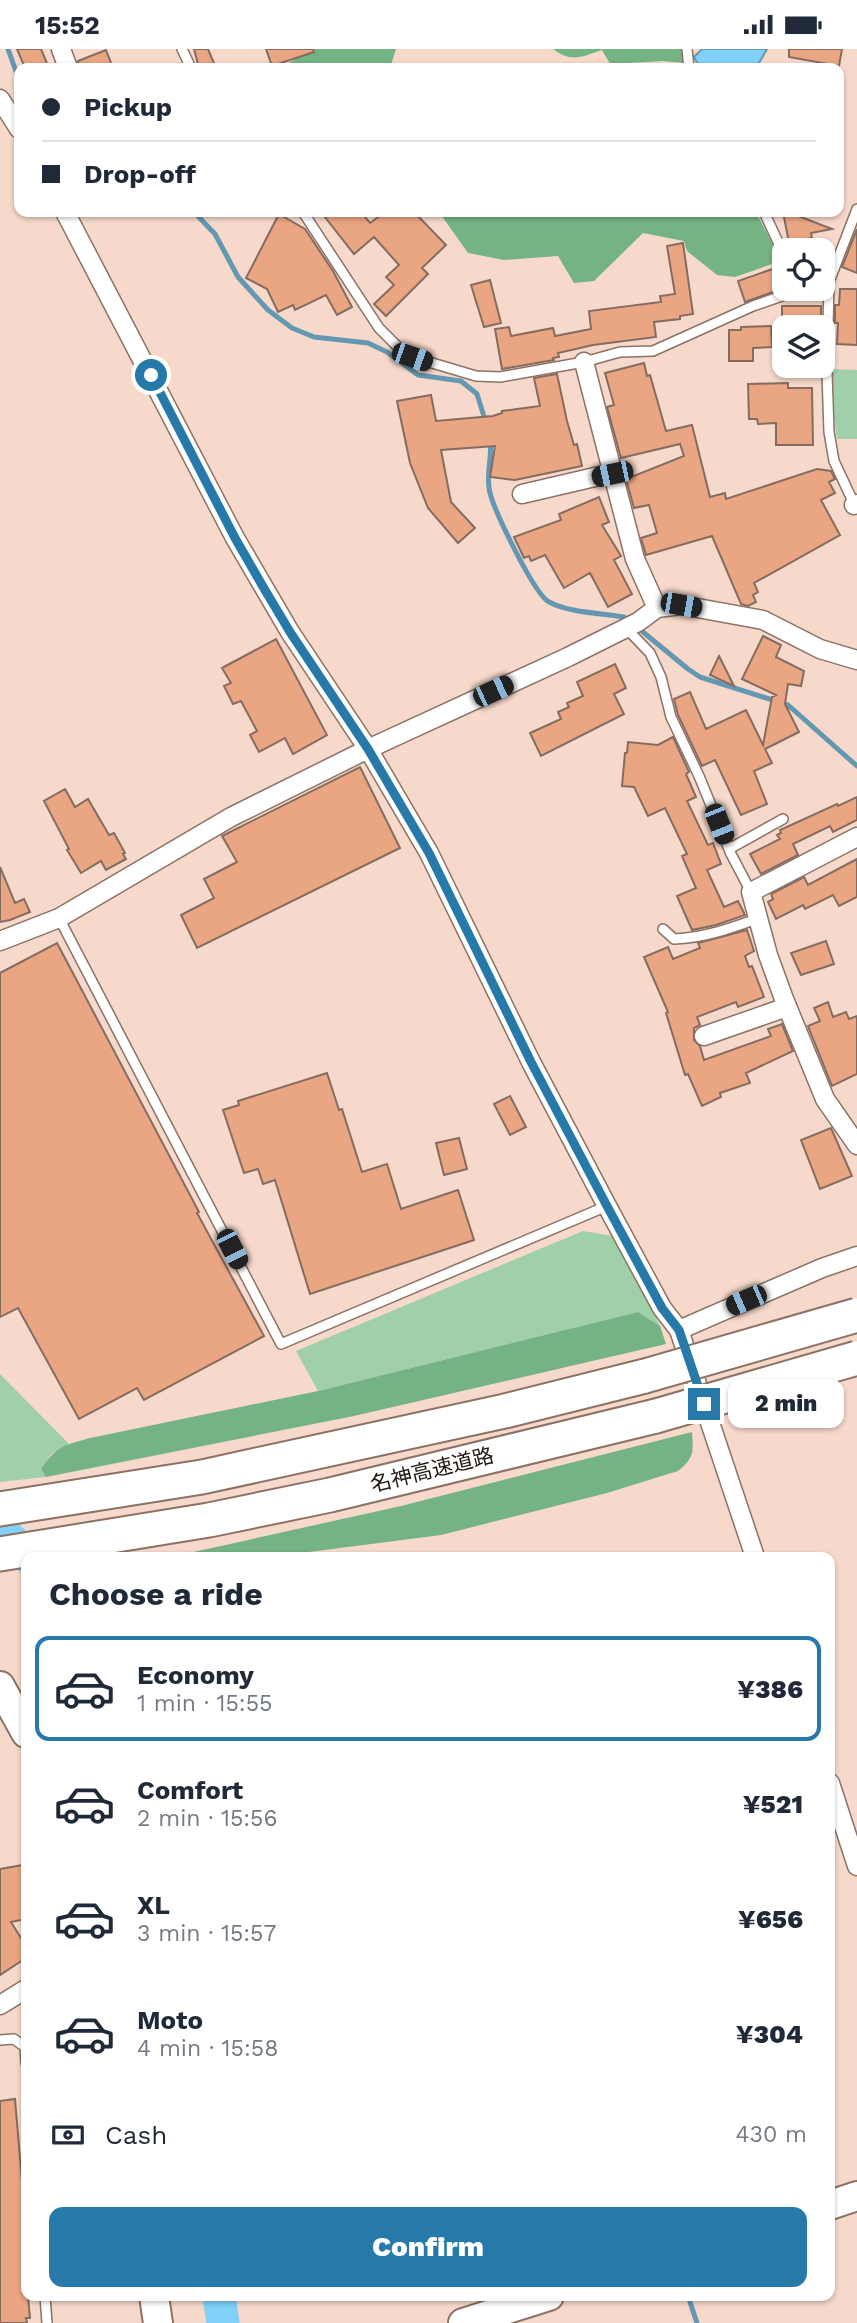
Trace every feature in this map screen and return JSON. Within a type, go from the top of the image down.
[{"type":"highway","name":"名神高速道路","points":[[0,1509],[202,1477],[324,1452],[645,1376],[857,1315]]},
{"type":"highway","name":"名神高速道路","points":[[0,1554],[209,1520],[330,1495],[656,1416],[857,1358]]},
{"type":"main road","points":[[0,1686],[21,1724]]},
{"type":"main road","points":[[835,2203],[857,2196]]},
{"type":"main road","points":[[155,2301],[158,2323]]},
{"type":"main road","points":[[463,2323],[534,2301]]},
{"type":"street","points":[[0,99],[14,121]]},
{"type":"street","points":[[68,217],[235,538],[290,632],[368,749],[429,853],[531,1062],[662,1308],[679,1330],[753,1552]]},
{"type":"street","points":[[584,362],[635,559],[657,608]]},
{"type":"street","points":[[523,494],[612,474]]},
{"type":"street","points":[[0,941],[59,918],[231,817],[368,749],[626,628],[657,608],[681,605],[763,620],[820,649],[857,660]]},
{"type":"street","points":[[857,837],[751,893],[768,955],[825,1099],[857,1145]]},
{"type":"street","points":[[704,1035],[787,1007]]},
{"type":"street","points":[[679,1330],[809,1273],[857,1256]]},
{"type":"street","points":[[835,1798],[857,1866]]},
{"type":"street","points":[[0,2005],[21,1992]]},
{"type":"lane","points":[[835,262],[857,209]]},
{"type":"lane","points":[[306,217],[379,328],[397,346],[412,357],[476,376],[500,377],[584,362],[620,352],[653,351],[772,299]]},
{"type":"lane","points":[[766,217],[776,238]]},
{"type":"lane","points":[[826,301],[829,432],[834,461],[856,507]]},
{"type":"lane","points":[[626,628],[650,653],[661,677],[671,717],[751,893]]},
{"type":"lane","points":[[729,849],[783,820]]},
{"type":"lane","points":[[59,918],[281,1344],[607,1206]]},
{"type":"lane","points":[[663,929],[674,939],[688,938],[731,929],[759,918]]},
{"type":"lane","points":[[0,2040],[14,2039],[21,2044]]},
{"type":"lane","points":[[45,2301],[47,2323]]},
{"type":"green space","points":[[293,49],[396,49],[392,63],[288,63],[296,59]]},
{"type":"green space","points":[[553,49],[684,49],[687,63],[609,63],[602,50],[571,57]]},
{"type":"green space","points":[[443,217],[759,217],[772,243],[772,264],[735,277],[717,275],[687,251],[684,241],[643,233],[594,281],[574,283],[558,256],[504,260],[468,253]]},
{"type":"green space","points":[[835,369],[857,370],[857,439],[837,439],[832,378],[835,378]]},
{"type":"green space","points":[[583,1231],[618,1237],[660,1326],[638,1312],[318,1391],[296,1351]]},
{"type":"green space","points":[[638,1312],[660,1326],[666,1344],[354,1416],[46,1477],[41,1469],[51,1455],[62,1447],[90,1438],[318,1391]]},
{"type":"green space","points":[[0,1374],[69,1444],[51,1454],[41,1469],[46,1477],[0,1482]]},
{"type":"green space","points":[[692,1432],[692,1454],[678,1471],[607,1493],[441,1535],[309,1552],[194,1552],[401,1506]]},
{"type":"water","points":[[702,49],[767,49],[759,63],[697,63],[694,57]]},
{"type":"building","points":[[17,49],[41,49],[47,63],[23,63]]},
{"type":"building","points":[[194,49],[208,49],[214,63],[198,63]]},
{"type":"building","points":[[266,49],[313,49],[314,52],[281,63],[271,63]]},
{"type":"building","points":[[789,49],[842,49],[840,63],[789,57]]},
{"type":"building","points":[[106,50],[111,63],[78,63]]},
{"type":"building","points":[[277,217],[284,217],[305,229],[333,271],[352,307],[337,315],[326,295],[295,310],[293,305],[278,312],[267,289],[246,278]]},
{"type":"building","points":[[325,217],[365,217],[370,223],[378,217],[419,217],[446,245],[422,268],[428,274],[386,316],[374,304],[394,285],[386,277],[399,265],[374,237],[354,254]]},
{"type":"building","points":[[784,217],[801,217],[832,229],[811,233],[812,238],[788,238]]},
{"type":"building","points":[[857,229],[857,273],[842,267]]},
{"type":"building","points":[[683,243],[693,314],[680,316],[680,319],[654,322],[656,337],[593,345],[558,353],[559,357],[553,358],[554,360],[502,369],[495,329],[509,327],[511,336],[553,328],[555,336],[591,329],[589,311],[661,302],[660,296],[675,294],[667,246]]},
{"type":"building","points":[[772,269],[772,292],[745,302],[738,281]]},
{"type":"building","points":[[490,280],[501,323],[484,327],[471,285]]},
{"type":"building","points":[[840,289],[857,289],[857,345],[837,344],[835,305],[839,305]]},
{"type":"building","points":[[782,306],[821,306],[821,315],[782,315]]},
{"type":"building","points":[[771,326],[772,347],[753,348],[753,361],[729,361],[729,330],[741,330],[741,327]]},
{"type":"building","points":[[644,363],[666,431],[692,425],[710,497],[725,493],[726,499],[817,469],[831,471],[835,479],[829,482],[835,493],[821,500],[840,535],[754,583],[758,592],[753,595],[756,602],[748,606],[741,604],[712,536],[646,555],[641,538],[657,533],[649,505],[634,508],[626,479],[684,456],[680,444],[621,458],[607,407],[614,405],[605,373]]},
{"type":"building","points":[[557,374],[567,421],[574,445],[577,444],[582,466],[515,480],[490,477],[495,446],[441,450],[451,502],[475,528],[458,543],[428,508],[410,463],[397,401],[431,395],[436,421],[493,416],[502,411],[540,406],[534,378]]},
{"type":"building","points":[[788,383],[788,388],[812,388],[813,445],[776,445],[776,423],[758,424],[757,419],[749,419],[748,384]]},
{"type":"building","points":[[599,497],[609,522],[602,525],[621,556],[614,560],[632,594],[608,607],[590,573],[564,588],[545,555],[531,561],[529,556],[524,558],[514,537],[561,520],[559,514]]},
{"type":"building","points":[[763,636],[781,645],[776,657],[804,671],[801,686],[788,684],[785,704],[799,732],[765,749],[772,763],[754,771],[767,804],[741,815],[715,760],[702,766],[678,715],[674,699],[690,692],[706,729],[746,710],[763,745],[772,697],[776,695],[742,679]]},
{"type":"building","points":[[276,639],[327,735],[293,754],[285,738],[259,752],[250,735],[257,731],[241,701],[233,704],[224,686],[231,683],[222,668]]},
{"type":"building","points":[[719,656],[734,686],[710,675]]},
{"type":"building","points":[[615,664],[626,688],[614,694],[624,714],[541,756],[530,733],[561,719],[558,712],[569,707],[567,703],[583,696],[577,682]]},
{"type":"building","points":[[673,737],[689,772],[686,774],[696,797],[687,801],[708,845],[713,843],[721,864],[707,870],[724,907],[738,901],[745,915],[692,930],[677,896],[696,888],[682,856],[687,854],[665,808],[648,816],[634,787],[622,786],[628,742],[658,745]]},
{"type":"building","points":[[360,767],[400,848],[197,948],[181,915],[214,898],[204,879],[237,862],[222,836]]},
{"type":"building","points":[[65,789],[75,807],[88,799],[109,835],[114,833],[126,859],[106,870],[101,861],[81,873],[44,801]]},
{"type":"building","points":[[857,797],[857,820],[833,832],[830,826],[793,844],[798,855],[761,874],[750,854],[780,839],[777,835],[781,833],[780,830]]},
{"type":"building","points":[[857,859],[857,897],[839,906],[833,895],[805,909],[803,905],[776,919],[768,902],[773,899],[771,894],[804,877],[808,885]]},
{"type":"building","points":[[0,867],[15,903],[24,899],[30,912],[0,922]]},
{"type":"building","points":[[747,930],[754,951],[745,956],[749,967],[752,966],[764,997],[738,1007],[736,1002],[697,1017],[700,1025],[694,1028],[694,1040],[700,1046],[704,1060],[771,1036],[768,1029],[782,1024],[793,1051],[746,1073],[750,1083],[720,1093],[721,1097],[702,1106],[688,1074],[685,1075],[666,1013],[668,1012],[644,957],[668,947],[673,959],[700,948],[698,943]]},
{"type":"building","points":[[826,941],[834,964],[801,975],[791,953]]},
{"type":"building","points":[[57,943],[264,1336],[144,1400],[137,1388],[79,1419],[18,1308],[0,1317],[0,973]]},
{"type":"building","points":[[828,1002],[833,1017],[846,1012],[849,1019],[857,1016],[857,1074],[832,1086],[808,1026],[820,1021],[814,1008]]},
{"type":"building","points":[[327,1073],[339,1110],[342,1109],[362,1172],[387,1164],[401,1209],[458,1190],[474,1240],[310,1294],[275,1180],[263,1184],[258,1169],[244,1173],[223,1110],[239,1105],[238,1101]]},
{"type":"building","points":[[510,1096],[526,1127],[510,1135],[494,1104]]},
{"type":"building","points":[[831,1128],[852,1176],[820,1189],[801,1140]]},
{"type":"building","points":[[459,1138],[467,1169],[444,1175],[436,1143]]},
{"type":"building","points":[[21,1865],[21,1920],[11,1922],[21,1938],[21,1961],[0,1975],[0,1869]]},
{"type":"building","points":[[15,2099],[21,2170],[21,2301],[28,2301],[30,2318],[26,2318],[27,2323],[0,2323],[0,2101]]},
{"type":"waterway","points":[[8,49],[14,66]]},
{"type":"waterway","points":[[199,217],[215,234],[238,277],[268,310],[292,328],[314,337],[368,343],[387,352],[418,375],[461,381],[477,394],[486,423]]},
{"type":"waterway","points":[[490,439],[490,493],[516,552],[542,596],[549,602],[566,608],[624,617]]},
{"type":"waterway","points":[[643,632],[700,677],[788,705],[857,766]]},
{"type":"waterway","points":[[0,1528],[23,1552]]},
{"type":"waterway","points":[[220,2301],[223,2323]]},
{"type":"waterway","points":[[690,2301],[697,2323]]},
{"type":"route","points":[[151,375],[262,585],[346,719],[368,749],[429,853],[531,1062],[662,1308],[679,1330],[704,1404]]}]
